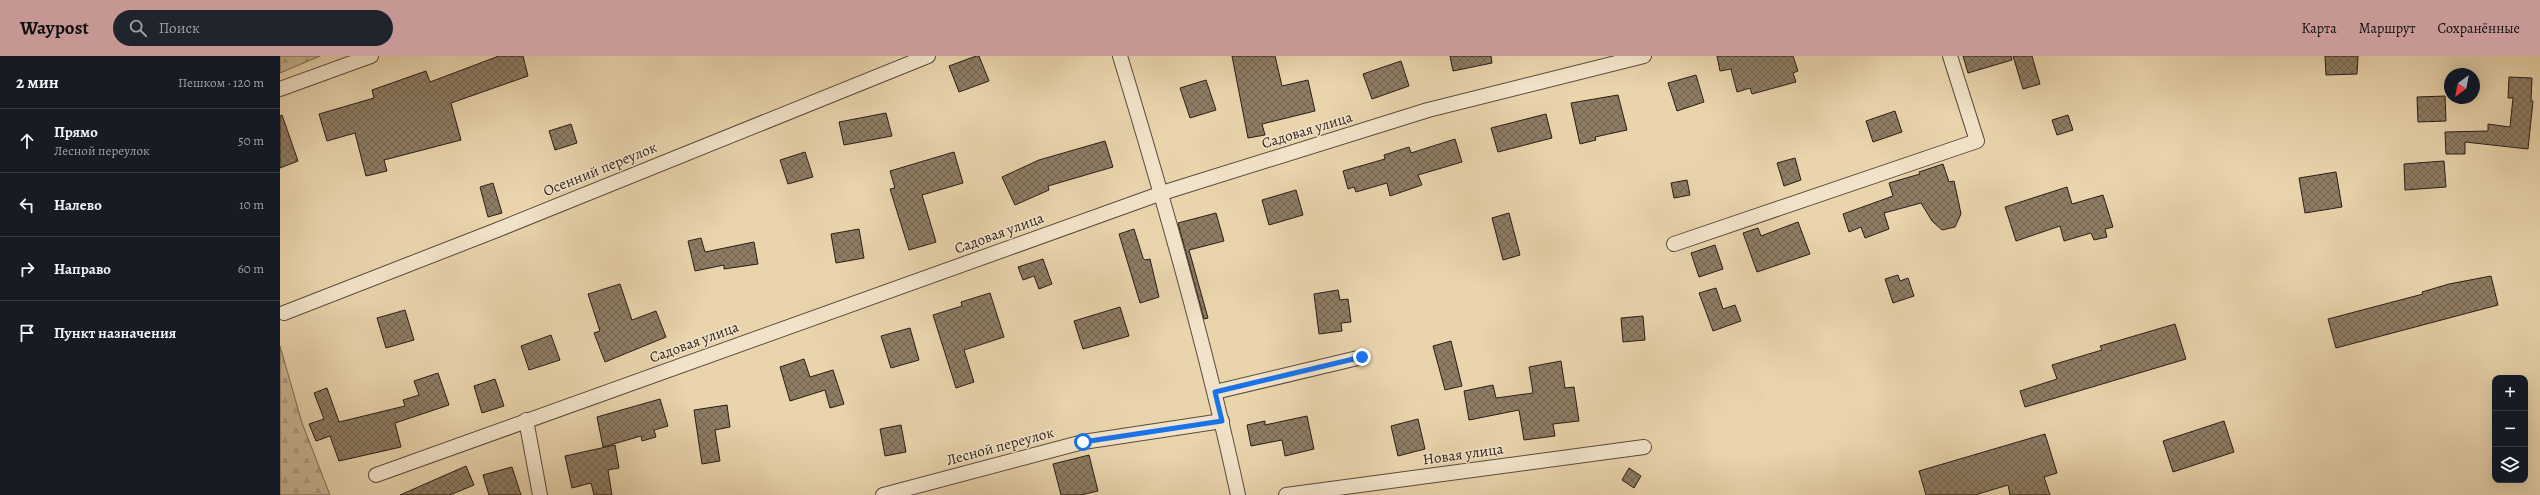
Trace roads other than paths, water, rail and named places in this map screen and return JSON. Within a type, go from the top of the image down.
[{"type":"street","points":[[280,89],[371,56]]},
{"type":"street","name":"Осенний переулок","points":[[284,313],[497,230],[928,56]]},
{"type":"street","points":[[1120,56],[1162,193],[1215,392],[1238,495]]},
{"type":"street","name":"Садовая улица","points":[[376,474],[1162,193],[1428,110],[1644,56]]},
{"type":"street","points":[[1674,244],[1977,141],[1950,56]]},
{"type":"street","points":[[1215,392],[1362,357]]},
{"type":"street","points":[[526,420],[540,495]]},
{"type":"street","name":"Лесной переулок","points":[[883,495],[1083,442],[1222,421]]},
{"type":"street","name":"Новая улица","points":[[1286,495],[1644,447]]}]
